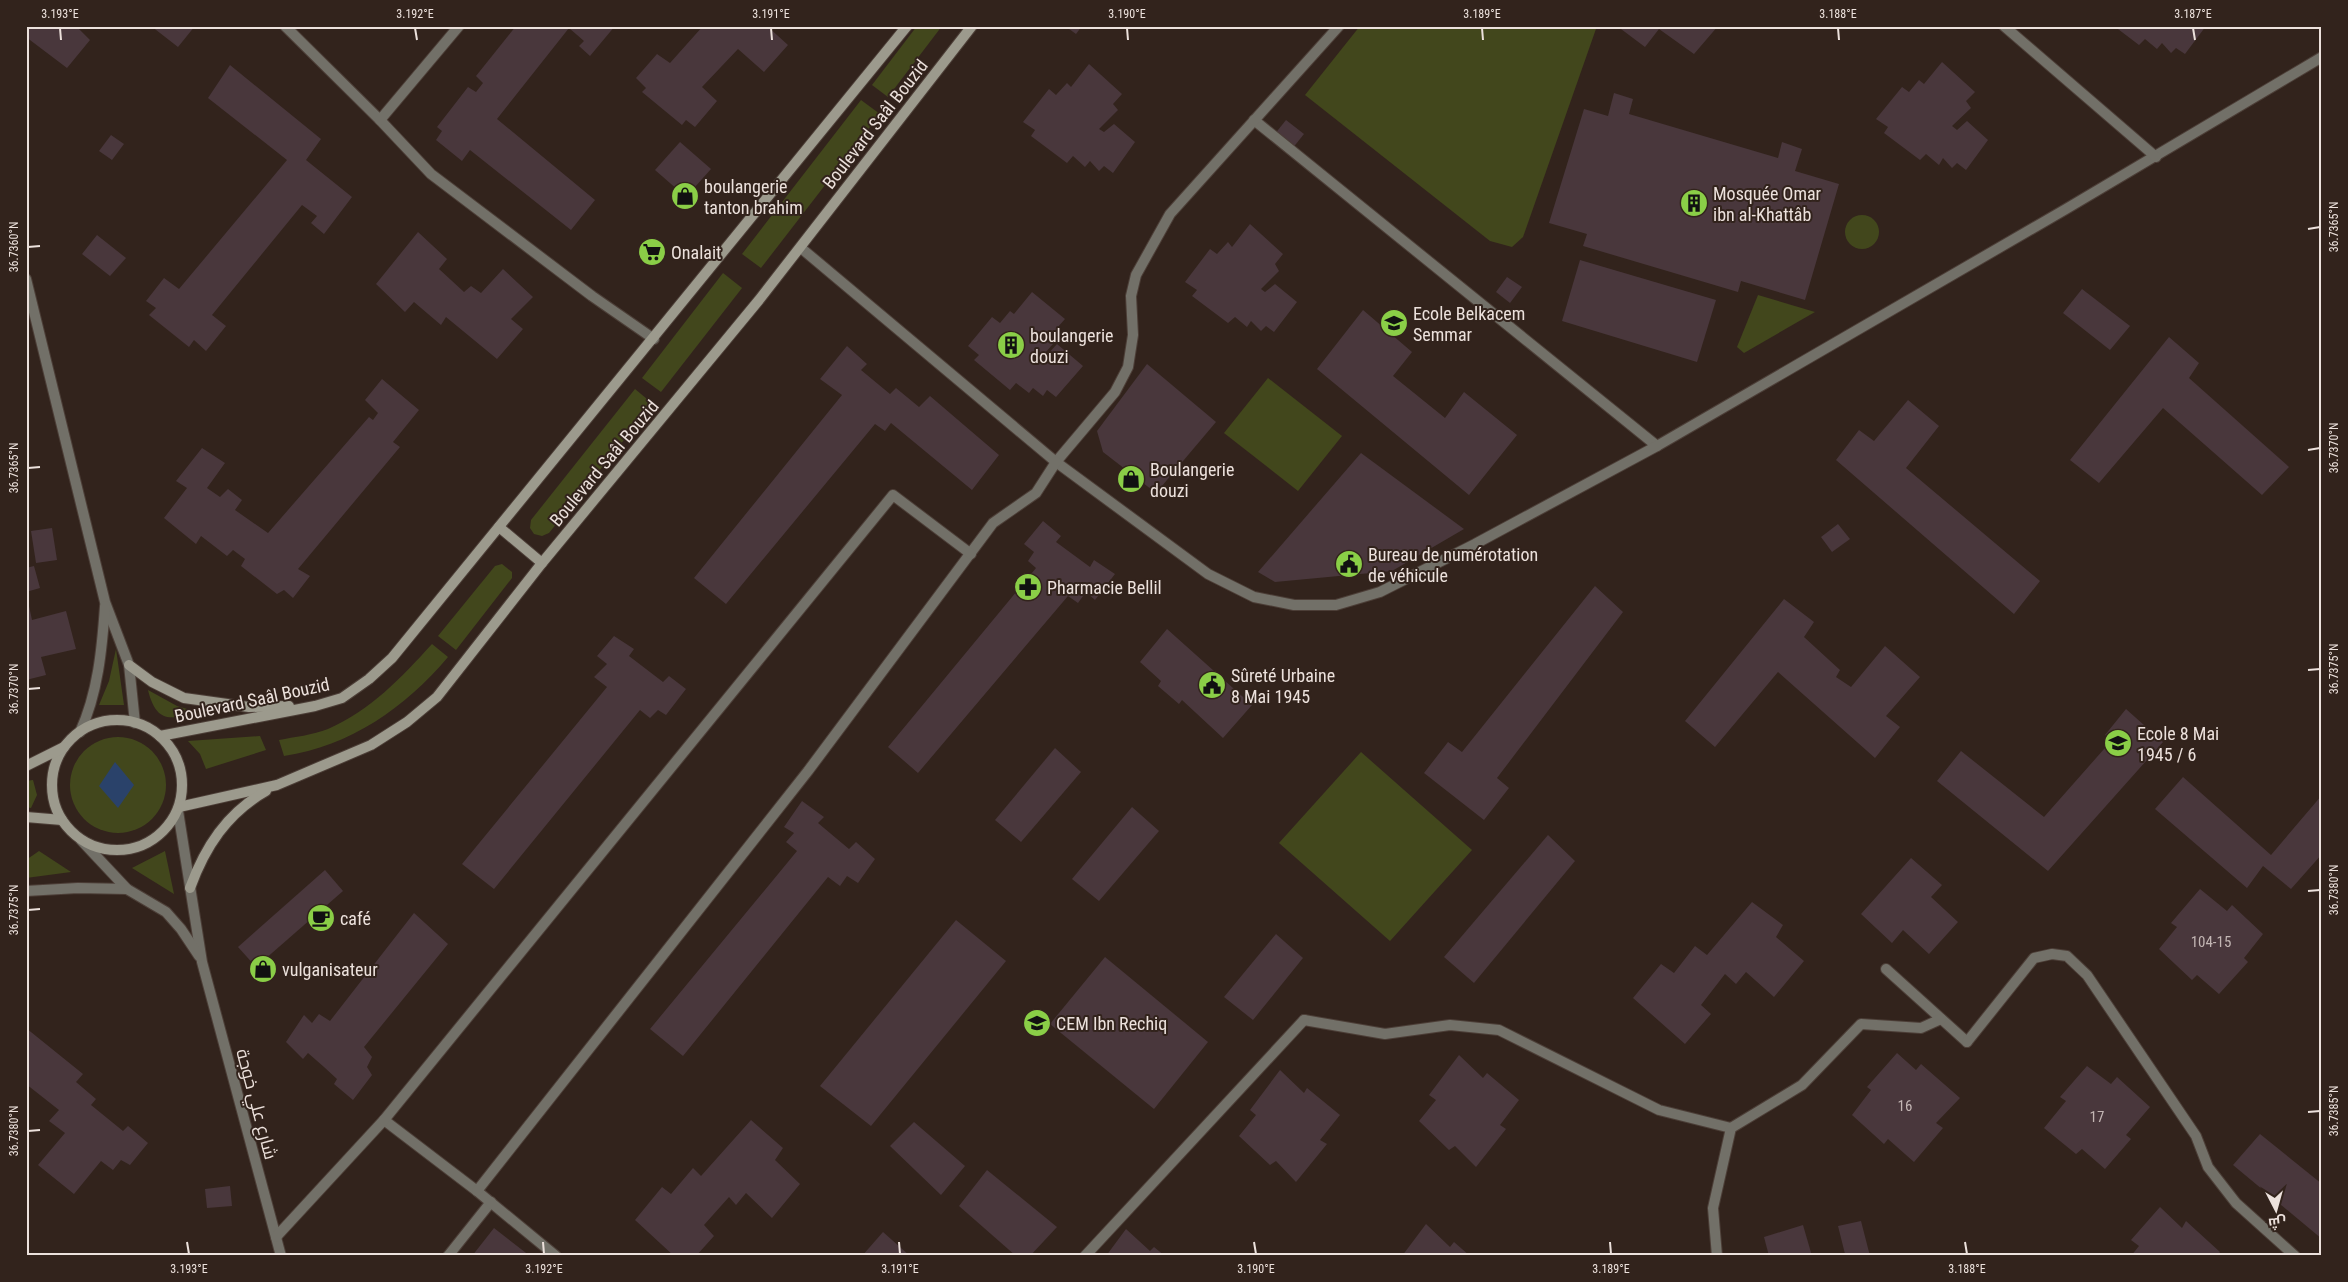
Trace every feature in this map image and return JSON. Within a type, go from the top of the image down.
[{"type":"main road","name":"Boulevard Saâl Bouzid","points":[[160,736],[315,706],[342,698],[369,679],[392,658],[654,339],[907,26]]},
{"type":"main road","name":"Boulevard Saâl Bouzid","points":[[178,809],[277,785],[371,744],[407,722],[437,696],[542,563],[800,248],[972,26]]},
{"type":"main road","points":[[499,526],[542,563]]},
{"type":"main road","points":[[129,665],[152,682],[184,698],[248,707],[315,706]]},
{"type":"main road","points":[[116,720],[135,722],[160,736],[176,756],[181,769],[182,794],[178,809],[168,827],[154,840],[136,848],[118,851],[99,848],[81,840],[62,820],[55,806],[52,791],[53,775],[57,760],[65,747],[80,732],[97,724],[116,720]]},
{"type":"main road","points":[[26,766],[65,747]]},
{"type":"main road","points":[[190,888],[200,862],[220,830],[232,816],[253,798],[277,785]]},
{"type":"main road","points":[[26,817],[62,820]]},
{"type":"street","points":[[286,26],[431,174],[592,296],[654,339]]},
{"type":"street","points":[[380,120],[459,26]]},
{"type":"street","points":[[477,1191],[808,771],[993,523],[1036,493],[1056,462],[1115,392],[1128,367],[1133,335],[1131,296],[1136,275],[1170,214],[1254,120],[1283,91],[1339,26]]},
{"type":"street","points":[[2004,26],[2156,157]]},
{"type":"street","points":[[800,248],[1056,462],[1208,574],[1254,597],[1294,605],[1336,605],[1380,592],[1475,544],[1657,446],[2156,157],[2322,57]]},
{"type":"street","points":[[1254,120],[1657,446]]},
{"type":"street","points":[[26,279],[105,602],[129,665],[135,722]]},
{"type":"street","points":[[276,1238],[384,1120],[893,495],[971,554]]},
{"type":"street","points":[[80,732],[87,716],[97,679],[103,641],[105,602]]},
{"type":"street","points":[[178,809],[202,962]]},
{"type":"street","points":[[81,840],[127,889],[166,912],[186,936],[202,962]]},
{"type":"street","points":[[26,891],[78,888],[127,889]]},
{"type":"street","points":[[1886,969],[1967,1042],[2034,958],[2052,954],[2067,956],[2087,975],[2196,1136],[2208,1166],[2236,1203],[2295,1256]]},
{"type":"street","name":"شارع علي خوجة","points":[[202,962],[281,1256]]},
{"type":"street","points":[[1084,1256],[1304,1020],[1385,1034],[1450,1025],[1499,1030],[1659,1110],[1731,1128],[1802,1085],[1861,1024],[1921,1028],[1941,1019]]},
{"type":"street","points":[[384,1120],[491,1202],[556,1256]]},
{"type":"street","points":[[1717,1256],[1713,1208],[1731,1128]]},
{"type":"street","points":[[448,1256],[491,1202]]},
{"type":"green space","points":[[917,26],[942,26],[888,97],[872,85]]},
{"type":"green space","points":[[1360,26],[1597,26],[1523,237],[1512,247],[1490,241],[1305,95]]},
{"type":"green space","points":[[861,100],[880,114],[761,268],[742,254]]},
{"type":"green space","points":[[1862,215],[1869,216],[1874,220],[1878,225],[1878,239],[1874,244],[1869,248],[1862,249],[1855,248],[1850,244],[1846,239],[1845,232],[1846,225],[1850,220],[1855,216]]},
{"type":"green space","points":[[723,273],[742,288],[661,392],[642,378]]},
{"type":"green space","points":[[1758,295],[1815,312],[1744,353],[1737,347]]},
{"type":"green space","points":[[1268,378],[1342,436],[1298,491],[1224,433]]},
{"type":"green space","points":[[635,389],[653,404],[549,533],[542,536],[534,534],[530,528],[531,520]]},
{"type":"green space","points":[[502,564],[512,572],[512,578],[456,650],[438,636],[495,566]]},
{"type":"green space","points":[[432,644],[448,657],[414,693],[395,708],[354,734],[308,751],[284,756],[279,740],[322,731],[344,721],[372,703],[397,681]]},
{"type":"green space","points":[[116,649],[124,705],[99,705],[109,681]]},
{"type":"green space","points":[[148,690],[177,706],[194,711],[177,717],[164,716],[154,707]]},
{"type":"green space","points":[[260,736],[266,750],[206,769],[200,754],[188,741]]},
{"type":"green space","points":[[118,737],[136,741],[152,751],[162,767],[166,785],[162,803],[152,819],[136,829],[118,833],[100,829],[84,819],[74,803],[70,785],[74,767],[84,751],[100,741]]},
{"type":"green space","points":[[1361,752],[1472,850],[1390,941],[1279,843]]},
{"type":"green space","points":[[33,780],[37,795],[31,808],[26,807],[26,781]]},
{"type":"green space","points":[[39,851],[71,872],[26,878],[26,860]]},
{"type":"green space","points":[[165,851],[174,894],[132,868]]},
{"type":"water","points":[[115,762],[134,785],[118,808],[99,786]]},
{"type":"building","points":[[26,26],[78,26],[90,40],[67,68],[26,37]]},
{"type":"building","points":[[151,26],[195,26],[178,47]]},
{"type":"building","points":[[516,26],[615,26],[590,56],[579,46],[584,41],[569,28],[497,119],[595,200],[571,230],[470,150],[462,161],[436,140],[442,131],[437,127],[468,87],[476,92],[483,83],[476,76]]},
{"type":"building","points":[[703,26],[767,26],[788,45],[764,72],[738,49],[702,87],[717,101],[695,127],[686,120],[682,125],[642,92],[646,88],[636,78],[657,54],[670,63]]},
{"type":"building","points":[[1065,26],[1082,26],[1076,34]]},
{"type":"building","points":[[1617,26],[1718,26],[1694,54],[1659,29],[1645,47]]},
{"type":"building","points":[[2114,26],[2206,26],[2185,54],[2176,48],[2171,53],[2162,43],[2157,49],[2145,39],[2139,45]]},
{"type":"building","points":[[1942,62],[1975,92],[1966,101],[1971,108],[1952,126],[1957,130],[1967,121],[1988,140],[1966,170],[1957,163],[1952,168],[1943,158],[1939,165],[1926,154],[1920,160],[1884,133],[1888,127],[1876,119],[1902,87],[1909,92],[1919,80],[1924,84]]},
{"type":"building","points":[[1089,64],[1122,94],[1113,104],[1118,110],[1099,129],[1104,132],[1114,124],[1135,142],[1113,173],[1104,166],[1099,171],[1090,161],[1085,167],[1073,156],[1067,163],[1031,136],[1035,130],[1023,122],[1049,89],[1056,95],[1067,83],[1071,87]]},
{"type":"building","points":[[230,65],[321,139],[306,160],[352,197],[324,234],[311,223],[317,216],[302,205],[212,315],[226,326],[206,351],[194,340],[189,347],[149,315],[156,308],[146,301],[164,278],[179,289],[287,160],[208,98]]},
{"type":"building","name":"Mosquée Omar ibn al-Khattâb","points":[[1614,93],[1633,99],[1629,114],[1778,158],[1782,142],[1802,149],[1795,171],[1839,184],[1805,300],[1741,281],[1738,292],[1583,246],[1587,234],[1549,223],[1584,109],[1608,116]]},
{"type":"building","points":[[1286,120],[1304,134],[1292,149],[1274,135]]},
{"type":"building","points":[[111,135],[124,144],[112,160],[99,151]]},
{"type":"building","points":[[680,142],[711,169],[686,197],[655,170]]},
{"type":"building","points":[[1250,224],[1283,254],[1275,264],[1279,271],[1261,289],[1265,292],[1275,284],[1297,302],[1274,332],[1266,326],[1261,331],[1251,321],[1247,327],[1235,317],[1228,323],[1192,296],[1197,290],[1185,282],[1210,249],[1217,254],[1228,242],[1232,247]]},
{"type":"building","points":[[418,232],[447,259],[439,269],[464,292],[471,286],[481,293],[503,269],[533,297],[511,319],[523,329],[497,359],[446,317],[441,325],[414,302],[405,312],[376,284]]},
{"type":"building","points":[[97,235],[126,258],[110,276],[82,254]]},
{"type":"building","points":[[1580,260],[1716,300],[1697,362],[1562,321]]},
{"type":"building","points":[[1507,277],[1522,287],[1510,303],[1496,292]]},
{"type":"building","points":[[2082,289],[2130,326],[2110,350],[2063,313]]},
{"type":"building","name":"boulangerie douzi","points":[[1032,292],[1065,319],[1057,328],[1061,335],[1045,353],[1047,355],[1057,344],[1083,366],[1056,397],[1047,390],[1043,396],[1033,388],[1029,393],[1016,383],[1010,390],[974,360],[979,355],[968,346],[992,317],[1000,323],[1010,311],[1014,314]]},
{"type":"building","points":[[1363,310],[1412,352],[1393,376],[1445,418],[1464,392],[1517,435],[1469,495],[1317,369]]},
{"type":"building","points":[[2169,337],[2199,363],[2189,378],[2289,467],[2262,495],[2163,408],[2099,483],[2070,460]]},
{"type":"building","points":[[847,346],[867,364],[861,370],[890,394],[896,388],[919,407],[930,396],[999,455],[972,490],[891,423],[885,431],[875,424],[726,604],[694,578],[842,395],[820,379]]},
{"type":"building","points":[[1147,364],[1216,422],[1156,493],[1103,452],[1097,431]]},
{"type":"building","points":[[382,379],[419,410],[393,442],[400,447],[298,569],[310,576],[293,598],[284,590],[277,594],[241,566],[245,559],[233,550],[227,556],[201,536],[196,544],[164,518],[187,488],[176,481],[202,448],[225,463],[207,488],[220,497],[228,489],[242,500],[235,510],[268,533],[369,417],[373,420],[378,413],[365,400]]},
{"type":"building","points":[[1908,400],[1939,426],[1906,468],[2040,581],[2014,614],[1836,460],[1859,430],[1874,441]]},
{"type":"building","points":[[1361,453],[1464,529],[1392,571],[1275,582],[1258,572]]},
{"type":"building","points":[[1043,521],[1061,536],[1056,542],[1090,567],[1094,560],[1115,574],[1095,600],[1086,592],[1078,603],[1068,596],[918,773],[888,747],[1036,568],[1028,561],[1034,552],[1024,544]]},
{"type":"building","points":[[1838,524],[1850,539],[1832,552],[1821,537]]},
{"type":"building","points":[[52,528],[57,560],[36,563],[31,531]]},
{"type":"building","points":[[34,566],[40,588],[26,592],[26,568]]},
{"type":"building","points":[[1595,586],[1623,612],[1497,778],[1509,788],[1484,820],[1424,773],[1448,742],[1462,752]]},
{"type":"building","points":[[1784,599],[1814,622],[1804,637],[1840,670],[1836,677],[1851,687],[1885,646],[1920,677],[1886,716],[1900,727],[1875,758],[1778,672],[1715,747],[1685,721]]},
{"type":"building","points":[[29,606],[32,620],[66,611],[76,649],[41,657],[46,675],[26,680],[26,607]]},
{"type":"building","points":[[1167,629],[1252,705],[1223,738],[1182,700],[1179,704],[1158,686],[1161,681],[1140,662]]},
{"type":"building","points":[[614,636],[634,649],[629,656],[663,682],[669,676],[686,689],[666,715],[658,710],[650,718],[640,710],[494,889],[462,864],[607,687],[594,677],[607,664],[597,656]]},
{"type":"building","points":[[2126,709],[2163,742],[2048,871],[1937,781],[1961,751],[2044,817],[2112,740],[2105,735]]},
{"type":"building","points":[[1055,748],[1081,772],[1021,842],[995,820]]},
{"type":"building","points":[[2183,777],[2271,855],[2322,795],[2322,854],[2291,889],[2263,866],[2247,888],[2155,809]]},
{"type":"building","points":[[802,801],[824,817],[818,823],[849,849],[856,842],[875,859],[858,883],[847,876],[840,886],[828,877],[683,1056],[650,1029],[797,851],[786,842],[794,833],[784,827]]},
{"type":"building","points":[[1132,807],[1159,831],[1099,901],[1072,879]]},
{"type":"building","points":[[1548,835],[1575,861],[1474,983],[1444,957]]},
{"type":"building","points":[[1911,858],[1942,885],[1931,897],[1958,922],[1929,954],[1903,930],[1892,943],[1861,914]]},
{"type":"building","points":[[325,870],[343,891],[256,967],[238,947]]},
{"type":"building","points":[[2200,889],[2227,911],[2232,905],[2263,934],[2244,958],[2248,962],[2219,994],[2197,975],[2192,980],[2159,949],[2177,927],[2171,923]]},
{"type":"building","points":[[1752,902],[1783,925],[1776,937],[1804,961],[1774,997],[1746,972],[1736,984],[1725,974],[1701,1005],[1711,1014],[1685,1044],[1633,998],[1661,964],[1674,973],[1695,946],[1707,955]]},
{"type":"building","points":[[414,913],[448,944],[364,1047],[372,1057],[367,1067],[372,1075],[353,1100],[334,1084],[337,1079],[308,1053],[303,1059],[286,1042],[304,1015],[312,1023],[319,1014],[330,1021]]},
{"type":"building","points":[[956,920],[1006,961],[871,1126],[820,1086]]},
{"type":"building","points":[[1276,934],[1303,958],[1253,1020],[1224,997]]},
{"type":"building","points":[[1105,957],[1208,1042],[1154,1109],[1050,1024]]},
{"type":"building","points":[[26,1028],[83,1074],[76,1082],[96,1099],[91,1105],[123,1131],[128,1126],[148,1143],[130,1165],[121,1160],[113,1170],[101,1161],[74,1194],[38,1165],[65,1133],[49,1121],[59,1110],[26,1084]]},
{"type":"building","points":[[1897,1053],[1916,1070],[1921,1064],[1960,1098],[1936,1123],[1943,1128],[1914,1162],[1888,1139],[1884,1144],[1852,1115],[1871,1090],[1867,1087]]},
{"type":"building","points":[[1459,1055],[1483,1078],[1487,1073],[1519,1100],[1500,1125],[1506,1129],[1476,1167],[1455,1146],[1449,1150],[1419,1121],[1436,1100],[1429,1095]]},
{"type":"building","points":[[2087,1066],[2111,1084],[2117,1077],[2150,1107],[2126,1135],[2131,1139],[2105,1169],[2082,1149],[2076,1154],[2044,1128],[2066,1101],[2060,1097]]},
{"type":"building","points":[[1280,1070],[1304,1093],[1307,1088],[1340,1115],[1320,1140],[1327,1144],[1296,1182],[1276,1161],[1270,1165],[1239,1136],[1256,1115],[1250,1110]]},
{"type":"building","points":[[751,1120],[783,1148],[775,1160],[800,1184],[772,1218],[746,1193],[736,1205],[729,1197],[704,1225],[714,1236],[696,1256],[674,1256],[635,1220],[662,1187],[671,1194],[693,1168],[701,1176]]},
{"type":"building","points":[[914,1122],[965,1166],[941,1195],[890,1146]]},
{"type":"building","points":[[2260,1134],[2322,1184],[2322,1239],[2233,1165]]},
{"type":"building","points":[[987,1170],[1057,1227],[1030,1256],[1016,1256],[959,1206]]},
{"type":"building","points":[[230,1186],[232,1206],[207,1208],[205,1189]]},
{"type":"building","points":[[2160,1207],[2182,1228],[2186,1221],[2220,1252],[2217,1256],[2131,1256],[2139,1246],[2131,1240]]},
{"type":"building","points":[[1861,1221],[1870,1256],[1842,1256],[1845,1254],[1838,1226]]},
{"type":"building","points":[[1426,1224],[1450,1247],[1454,1242],[1470,1256],[1402,1256]]},
{"type":"building","points":[[1803,1225],[1812,1256],[1769,1256],[1764,1237]]},
{"type":"building","points":[[494,1228],[530,1256],[472,1256]]},
{"type":"building","points":[[1126,1229],[1150,1251],[1154,1247],[1165,1256],[1106,1256]]},
{"type":"building","points":[[883,1232],[910,1256],[862,1256]]},
{"type":"place","name":"boulangerie tanton brahim","points":[[685,196]]},
{"type":"place","name":"Mosquée Omar ibn al-Khattâb","points":[[1694,203]]},
{"type":"place","name":"Onalait","points":[[652,252]]},
{"type":"place","name":"Ecole Belkacem Semmar","points":[[1394,323]]},
{"type":"place","name":"boulangerie douzi","points":[[1011,345]]},
{"type":"place","name":"Boulangerie douzi","points":[[1131,479]]},
{"type":"place","name":"Bureau de numérotation de véhicule","points":[[1349,564]]},
{"type":"place","name":"Pharmacie Bellil","points":[[1028,587]]},
{"type":"place","name":"Sûreté Urbaine 8 Mai 1945","points":[[1212,685]]},
{"type":"place","name":"Ecole 8 Mai 1945 / 6","points":[[2118,743]]},
{"type":"place","name":"café","points":[[321,918]]},
{"type":"place","name":"vulganisateur","points":[[263,969]]},
{"type":"place","name":"CEM Ibn Rechiq","points":[[1037,1023]]}]
